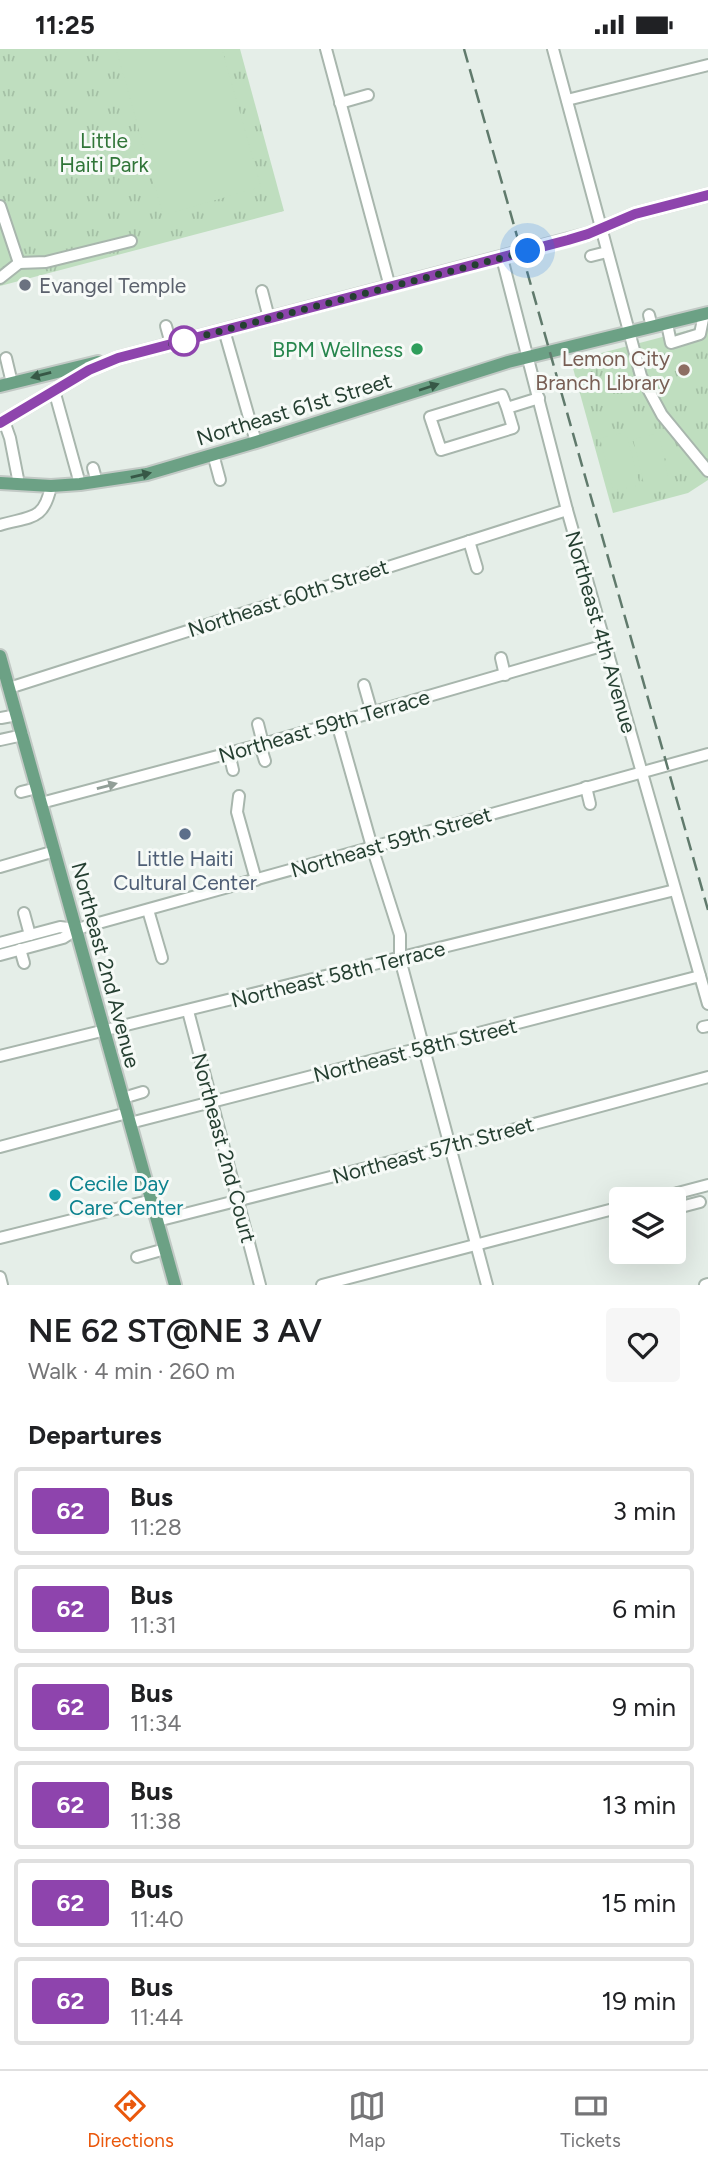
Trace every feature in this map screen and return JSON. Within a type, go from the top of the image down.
[{"type":"main road","points":[[6,384],[118,358],[502,258],[600,229],[647,211],[708,195]]},
{"type":"main road","name":"Northeast 61st Street","points":[[0,483],[80,484],[147,474],[189,457],[213,454],[256,442],[529,357],[629,334],[651,321],[667,324],[706,313]]},
{"type":"main road","points":[[2,422],[89,370],[118,358]]},
{"type":"main road","name":"Northeast 2nd Avenue","points":[[0,656],[175,1285]]},
{"type":"street","points":[[326,49],[390,287]]},
{"type":"street","points":[[553,49],[557,79],[567,100],[641,376],[667,421],[708,471]]},
{"type":"street","points":[[567,100],[708,65]]},
{"type":"street","points":[[340,103],[368,95]]},
{"type":"street","points":[[590,187],[602,184]]},
{"type":"street","points":[[0,207],[19,263]]},
{"type":"street","points":[[0,278],[19,263],[46,262],[131,241]]},
{"type":"street","points":[[591,256],[607,252]]},
{"type":"street","name":"Northeast 4th Avenue","points":[[502,258],[567,510],[708,1004]]},
{"type":"street","points":[[262,291],[269,318]]},
{"type":"street","points":[[667,324],[671,343],[700,334],[706,313]]},
{"type":"street","points":[[166,326],[171,344]]},
{"type":"street","points":[[224,330],[256,442]]},
{"type":"street","points":[[5,358],[6,384]]},
{"type":"street","points":[[54,390],[80,484]]},
{"type":"street","points":[[502,395],[507,408],[513,428],[440,450],[430,417],[502,395]]},
{"type":"street","points":[[507,408],[539,398]]},
{"type":"street","points":[[2,422],[10,438],[19,484]]},
{"type":"street","points":[[213,454],[220,480]]},
{"type":"street","points":[[93,468],[97,482]]},
{"type":"street","points":[[0,524],[39,514],[45,508],[51,485]]},
{"type":"street","name":"Northeast 60th Street","points":[[9,688],[567,510]]},
{"type":"street","points":[[469,541],[477,568]]},
{"type":"street","name":"Northeast 59th Terrace","points":[[41,803],[337,723],[605,645]]},
{"type":"street","points":[[501,658],[505,674]]},
{"type":"street","points":[[364,685],[372,713]]},
{"type":"street","points":[[1,718],[17,715]]},
{"type":"street","points":[[337,723],[400,935],[400,959],[487,1285]]},
{"type":"street","points":[[258,724],[265,761]]},
{"type":"street","points":[[0,740],[23,734]]},
{"type":"street","points":[[229,753],[233,770]]},
{"type":"street","name":"Northeast 59th Street","points":[[0,955],[63,938],[77,929],[707,753]]},
{"type":"street","points":[[586,787],[590,804]]},
{"type":"street","points":[[21,792],[37,788]]},
{"type":"street","points":[[239,796],[237,812],[256,880]]},
{"type":"street","points":[[0,867],[55,851]]},
{"type":"street","name":"Northeast 58th Terrace","points":[[1,1053],[188,1011],[675,890]]},
{"type":"street","points":[[148,909],[162,958]]},
{"type":"street","points":[[24,913],[30,935]]},
{"type":"street","name":"Northeast 59th Street","points":[[0,943],[60,927],[77,929]]},
{"type":"street","points":[[20,949],[24,963]]},
{"type":"street","name":"Northeast 58th Street","points":[[0,1147],[211,1103],[700,976]]},
{"type":"street","name":"Northeast 2nd Court","points":[[188,1011],[261,1285]]},
{"type":"street","name":"Northeast 57th Street","points":[[157,1221],[449,1147],[708,1077]]},
{"type":"street","points":[[123,1098],[143,1092]]},
{"type":"street","points":[[686,1191],[708,1185]]},
{"type":"street","points":[[0,1238],[60,1229],[152,1200]]},
{"type":"street","points":[[686,1206],[700,1202]]},
{"type":"street","points":[[322,1285],[609,1210]]},
{"type":"street","points":[[136,1257],[165,1249]]},
{"type":"street","points":[[0,1276],[2,1285]]},
{"type":"green space","name":"Little Haiti Park","points":[[0,49],[240,49],[284,211],[0,286]]},
{"type":"green space","points":[[116,49],[222,49],[261,187],[163,215]]},
{"type":"green space","points":[[708,325],[708,480],[688,493],[613,513],[571,361]]},
{"type":"green space","points":[[626,432],[640,485],[613,491],[600,438]]},
{"type":"green space","points":[[659,433],[668,476],[643,481],[633,439]]},
{"type":"railway","points":[[464,49],[708,910]]},
{"type":"bus line","name":"62","points":[[0,423],[89,370],[118,358],[568,240],[635,214],[708,195]]},
{"type":"place","name":"Evangel Temple","points":[[25,285]]},
{"type":"place","name":"BPM Wellness","points":[[417,349]]},
{"type":"place","name":"Lemon City Branch Library","points":[[684,370]]},
{"type":"place","name":"Little Haiti Cultural Center","points":[[185,834]]},
{"type":"place","name":"Cecile Day Care Center","points":[[55,1195]]},
{"type":"route","points":[[184,341],[171,344],[528,251]]}]
